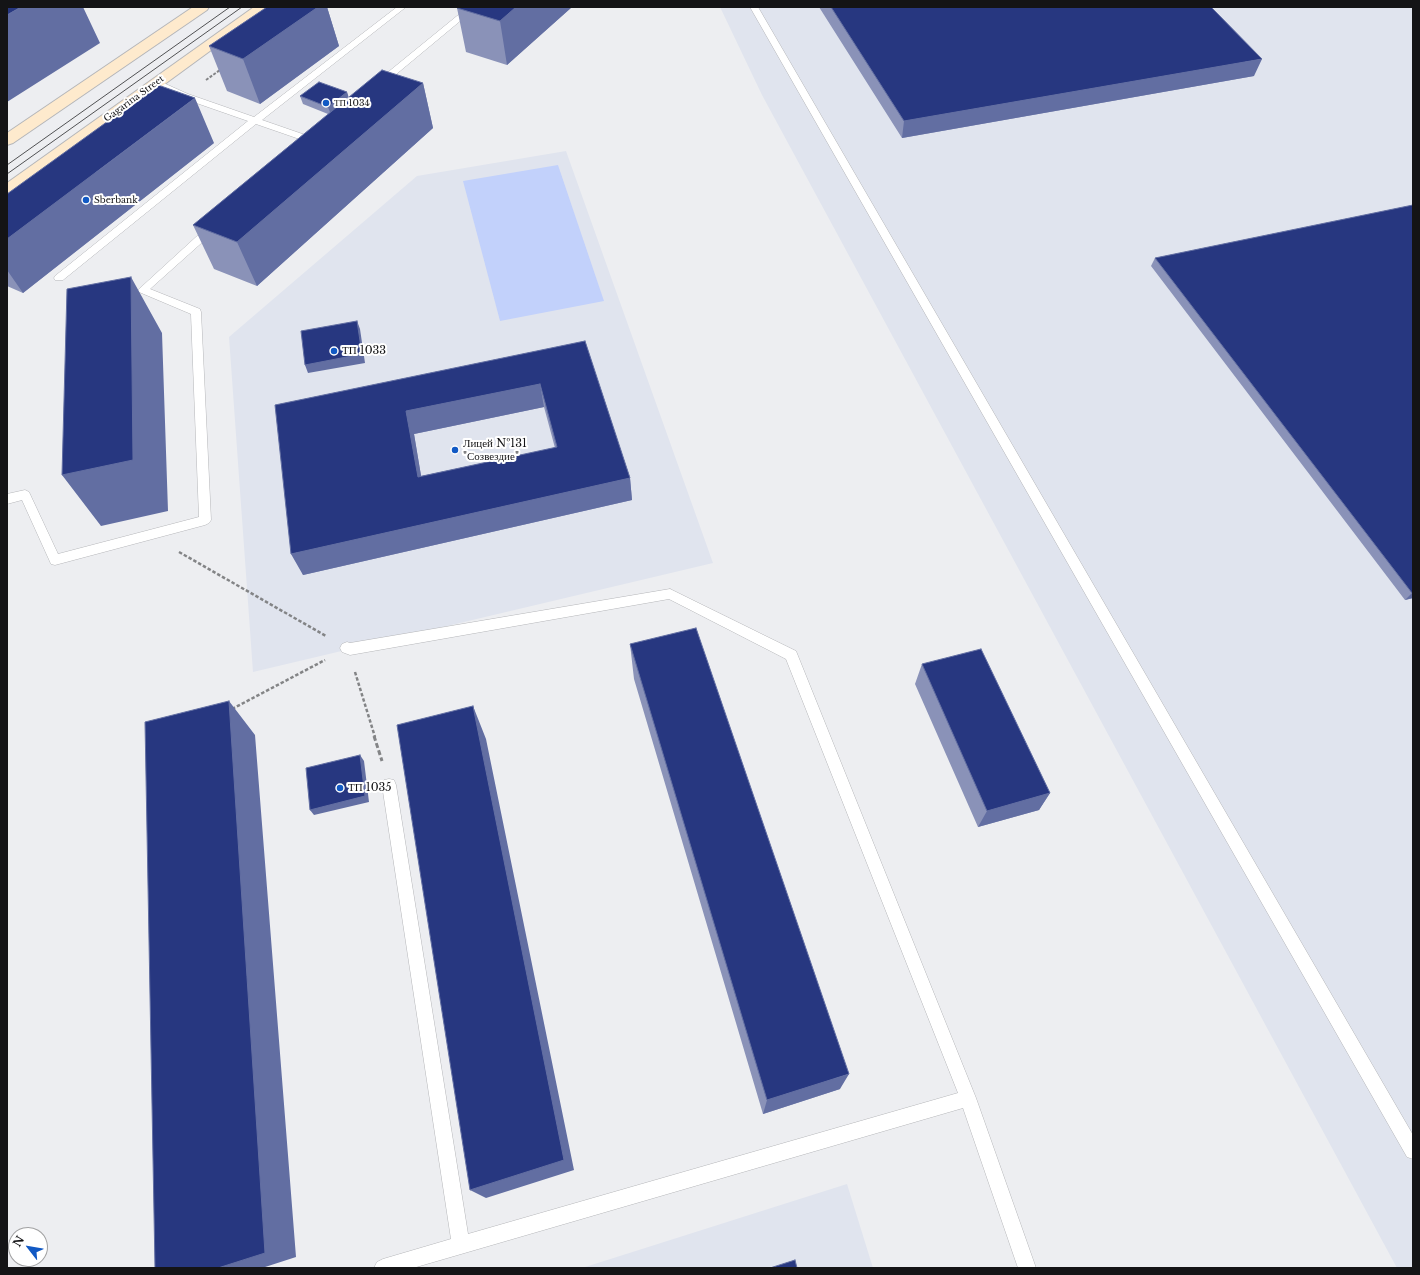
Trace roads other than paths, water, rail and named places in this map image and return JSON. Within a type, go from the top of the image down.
[{"type":"main road","points":[[7,140],[202,7]]},
{"type":"main road","name":"Gagarina Street","points":[[7,192],[156,82],[263,7]]},
{"type":"lane","points":[[59,278],[256,120],[402,7]]},
{"type":"lane","points":[[371,91],[473,7]]},
{"type":"lane","points":[[754,7],[1413,1151]]},
{"type":"lane","points":[[156,82],[185,96],[256,120],[314,137],[300,150]]},
{"type":"lane","points":[[7,499],[25,495],[55,560],[205,520],[196,312],[143,290],[218,222]]},
{"type":"lane","points":[[347,648],[350,650],[670,594],[791,655],[968,1098],[1027,1268]]},
{"type":"lane","points":[[389,785],[461,1245]]},
{"type":"lane","points":[[383,1268],[968,1098]]},
{"type":"tram line","points":[[7,165],[230,7]]},
{"type":"tram line","points":[[7,174],[242,7]]},
{"type":"place","name":"ТП 1034","points":[[326,103]]},
{"type":"place","name":"Sberbank","points":[[86,200]]},
{"type":"place","name":"ТП 1033","points":[[334,351]]},
{"type":"place","name":"Лицей №131 \"Созвездие\"","points":[[455,450]]},
{"type":"place","name":"ТП 1035","points":[[340,788]]}]
